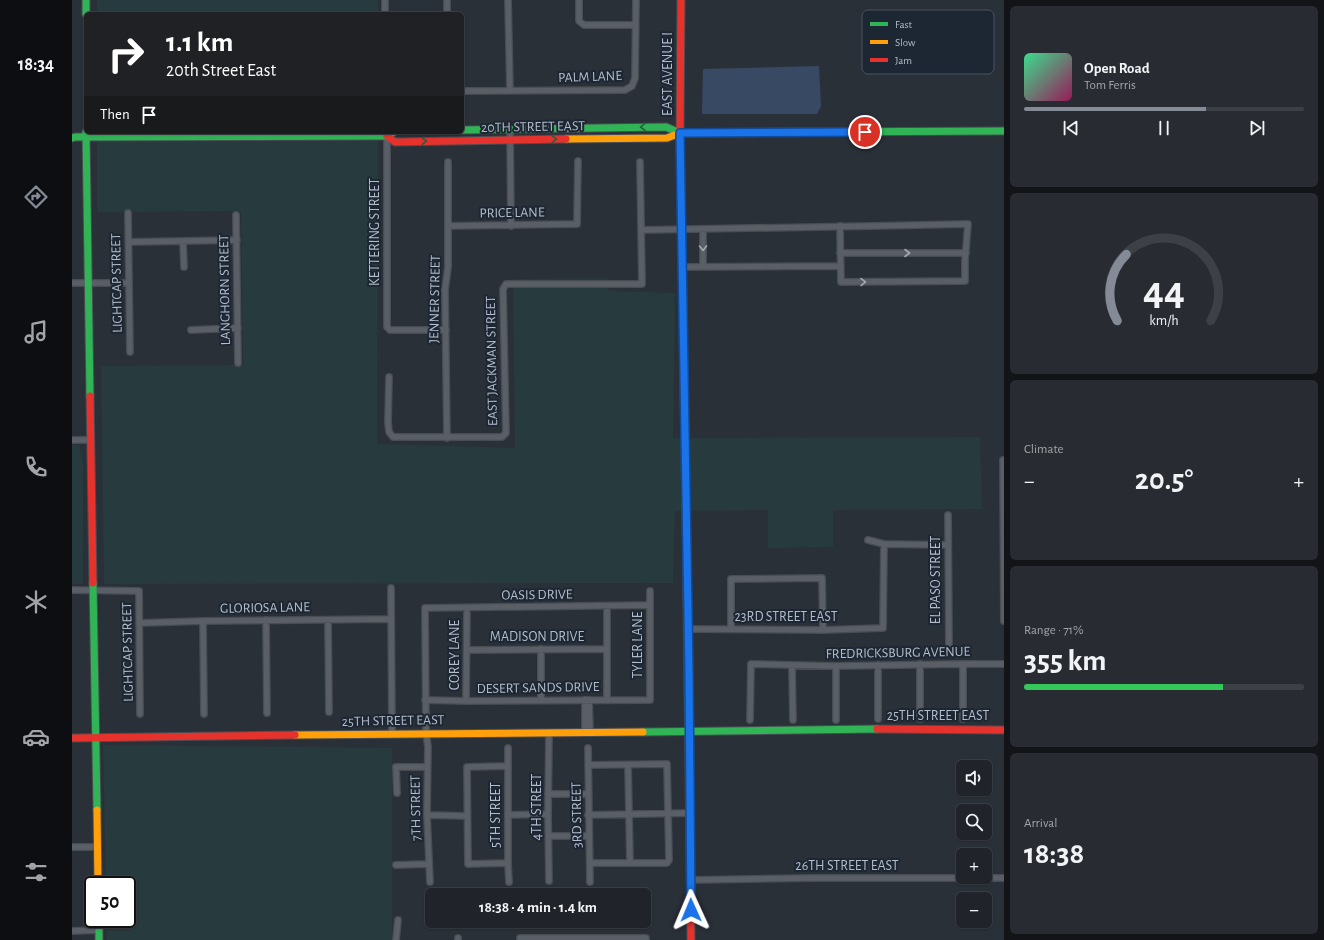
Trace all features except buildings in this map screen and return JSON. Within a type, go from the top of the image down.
[{"type":"main road","points":[[86,0],[86,12]]},
{"type":"main road","name":"EAST AVENUE I","points":[[681,0],[680,133],[690,731],[691,940]]},
{"type":"main road","name":"20TH STREET EAST","points":[[464,130],[666,127],[680,133]]},
{"type":"main road","name":"20TH STREET EAST","points":[[73,137],[86,134],[387,134],[396,142],[667,138],[680,133],[1004,131]]},
{"type":"main road","points":[[86,134],[98,876]]},
{"type":"main road","name":"25TH STREET EAST","points":[[72,738],[871,729],[1004,730]]},
{"type":"main road","points":[[99,930],[99,940]]},
{"type":"street","points":[[385,0],[385,12]]},
{"type":"street","points":[[447,0],[447,12]]},
{"type":"street","points":[[508,0],[510,90]]},
{"type":"street","points":[[579,0],[579,21],[584,25],[635,25]]},
{"type":"street","name":"PALM LANE","points":[[464,91],[625,90],[632,86],[635,78],[636,0]]},
{"type":"street","points":[[510,130],[511,226]]},
{"type":"street","name":"KETTERING STREET","points":[[387,134],[387,327],[390,330],[446,330]]},
{"type":"street","name":"PRICE LANE","points":[[448,226],[577,224],[578,161]]},
{"type":"street","name":"JENNER STREET","points":[[447,438],[445,290],[448,266],[448,162]]},
{"type":"street","points":[[640,162],[641,230],[703,230],[840,226],[968,224],[965,281],[841,282],[840,226]]},
{"type":"street","name":"LIGHTCAP STREET","points":[[128,213],[130,352]]},
{"type":"street","name":"LANGHORN STREET","points":[[236,215],[238,363]]},
{"type":"street","name":"EAST JACKMAN STREET","points":[[447,438],[502,437],[506,432],[503,289],[506,284],[642,284],[641,230]]},
{"type":"street","points":[[703,230],[703,267]]},
{"type":"street","points":[[129,242],[237,240]]},
{"type":"street","points":[[183,242],[184,267]]},
{"type":"street","points":[[840,253],[966,253]]},
{"type":"street","points":[[682,267],[840,266]]},
{"type":"street","points":[[72,283],[129,282]]},
{"type":"street","points":[[191,330],[238,328]]},
{"type":"street","points":[[389,377],[388,422],[389,432],[393,437],[447,438]]},
{"type":"street","points":[[72,440],[91,440]]},
{"type":"street","points":[[1004,460],[1004,621]]},
{"type":"street","name":"EL PASO STREET","points":[[948,515],[948,646]]},
{"type":"street","points":[[868,540],[884,544],[948,545]]},
{"type":"street","name":"23RD STREET EAST","points":[[688,630],[823,630],[883,628],[884,544]]},
{"type":"street","points":[[731,629],[731,578],[822,578],[823,630]]},
{"type":"street","points":[[391,588],[392,734]]},
{"type":"street","points":[[72,590],[93,590]]},
{"type":"street","name":"LIGHTCAP STREET","points":[[93,590],[139,591],[140,714]]},
{"type":"street","name":"TYLER LANE","points":[[650,591],[650,700]]},
{"type":"street","points":[[607,606],[607,699]]},
{"type":"street","name":"OASIS DRIVE","points":[[425,608],[650,606]]},
{"type":"street","name":"7TH STREET","points":[[425,608],[425,700],[428,747],[427,815],[430,882]]},
{"type":"street","name":"COREY LANE","points":[[466,608],[466,701]]},
{"type":"street","name":"GLORIOSA LANE","points":[[139,623],[391,619]]},
{"type":"street","points":[[266,620],[267,713]]},
{"type":"street","points":[[328,620],[329,712]]},
{"type":"street","points":[[203,621],[204,714]]},
{"type":"street","points":[[541,649],[541,700]]},
{"type":"street","name":"MADISON DRIVE","points":[[467,650],[607,649]]},
{"type":"street","name":"FREDRICKSBURG AVENUE","points":[[750,720],[751,664],[836,666],[1004,664]]},
{"type":"street","points":[[920,664],[920,719]]},
{"type":"street","points":[[963,664],[963,719]]},
{"type":"street","points":[[878,665],[878,719]]},
{"type":"street","points":[[792,666],[793,720]]},
{"type":"street","points":[[836,666],[836,720]]},
{"type":"street","name":"DESERT SANDS DRIVE","points":[[425,700],[650,700]]},
{"type":"street","points":[[587,700],[587,732]]},
{"type":"street","name":"4TH STREET","points":[[549,733],[549,881]]},
{"type":"street","name":"5TH STREET","points":[[508,748],[508,863],[510,882]]},
{"type":"street","name":"3RD STREET","points":[[588,748],[590,882]]},
{"type":"street","points":[[588,766],[668,764],[669,860],[667,864],[590,863]]},
{"type":"street","points":[[628,765],[630,863]]},
{"type":"street","points":[[508,766],[467,767],[468,864],[508,863]]},
{"type":"street","points":[[397,793],[396,767],[428,767]]},
{"type":"street","points":[[548,794],[588,794]]},
{"type":"street","points":[[508,815],[548,814]]},
{"type":"street","points":[[588,815],[690,814]]},
{"type":"street","points":[[427,815],[467,816]]},
{"type":"street","points":[[548,836],[589,836]]},
{"type":"street","points":[[72,847],[97,847]]},
{"type":"street","points":[[396,865],[429,864]]},
{"type":"street","name":"26TH STREET EAST","points":[[691,880],[813,878],[1004,878]]},
{"type":"street","points":[[396,940],[398,920]]},
{"type":"street","points":[[72,931],[99,930]]},
{"type":"street","points":[[520,939],[646,939]]},
{"type":"green space","points":[[97,0],[378,0],[378,12],[97,12]]},
{"type":"green space","points":[[97,134],[378,134],[377,444],[515,448],[513,279],[607,278],[608,291],[675,293],[673,438],[980,437],[982,509],[833,510],[833,547],[768,548],[768,510],[675,511],[673,583],[104,584],[101,366],[243,366],[241,211],[97,212]]},
{"type":"green space","points":[[72,445],[79,445],[83,461],[83,584],[72,584]]},
{"type":"green space","points":[[103,745],[392,748],[392,940],[107,940],[107,928],[136,928],[136,876],[106,876]]},
{"type":"water","points":[[819,66],[821,106],[817,114],[702,114],[703,69]]},
{"type":"traffic: fast","points":[[86,0],[86,12]]},
{"type":"traffic: fast","points":[[464,130],[666,127],[680,133]]},
{"type":"traffic: fast","points":[[807,132],[1004,131]]},
{"type":"traffic: fast","points":[[86,134],[90,396]]},
{"type":"traffic: fast","points":[[72,138],[387,136],[390,134]]},
{"type":"traffic: fast","points":[[686,516],[690,853]]},
{"type":"traffic: fast","points":[[93,583],[97,810]]},
{"type":"traffic: fast","points":[[643,732],[877,729]]},
{"type":"traffic: fast","points":[[99,928],[99,940]]},
{"type":"traffic: slow","points":[[566,139],[667,138],[680,133],[807,132]]},
{"type":"traffic: slow","points":[[680,133],[683,320]]},
{"type":"traffic: slow","points":[[295,735],[643,732]]},
{"type":"traffic: slow","points":[[97,810],[98,876]]},
{"type":"traffic: jam","points":[[680,133],[681,0]]},
{"type":"traffic: jam","points":[[387,136],[395,142],[566,139]]},
{"type":"traffic: jam","points":[[683,320],[686,516]]},
{"type":"traffic: jam","points":[[90,396],[93,583]]},
{"type":"traffic: jam","points":[[877,729],[1004,730]]},
{"type":"traffic: jam","points":[[72,738],[295,735]]},
{"type":"traffic: jam","points":[[690,853],[691,940]]},
{"type":"route","points":[[691,910],[689,673],[680,133],[865,132]]}]
